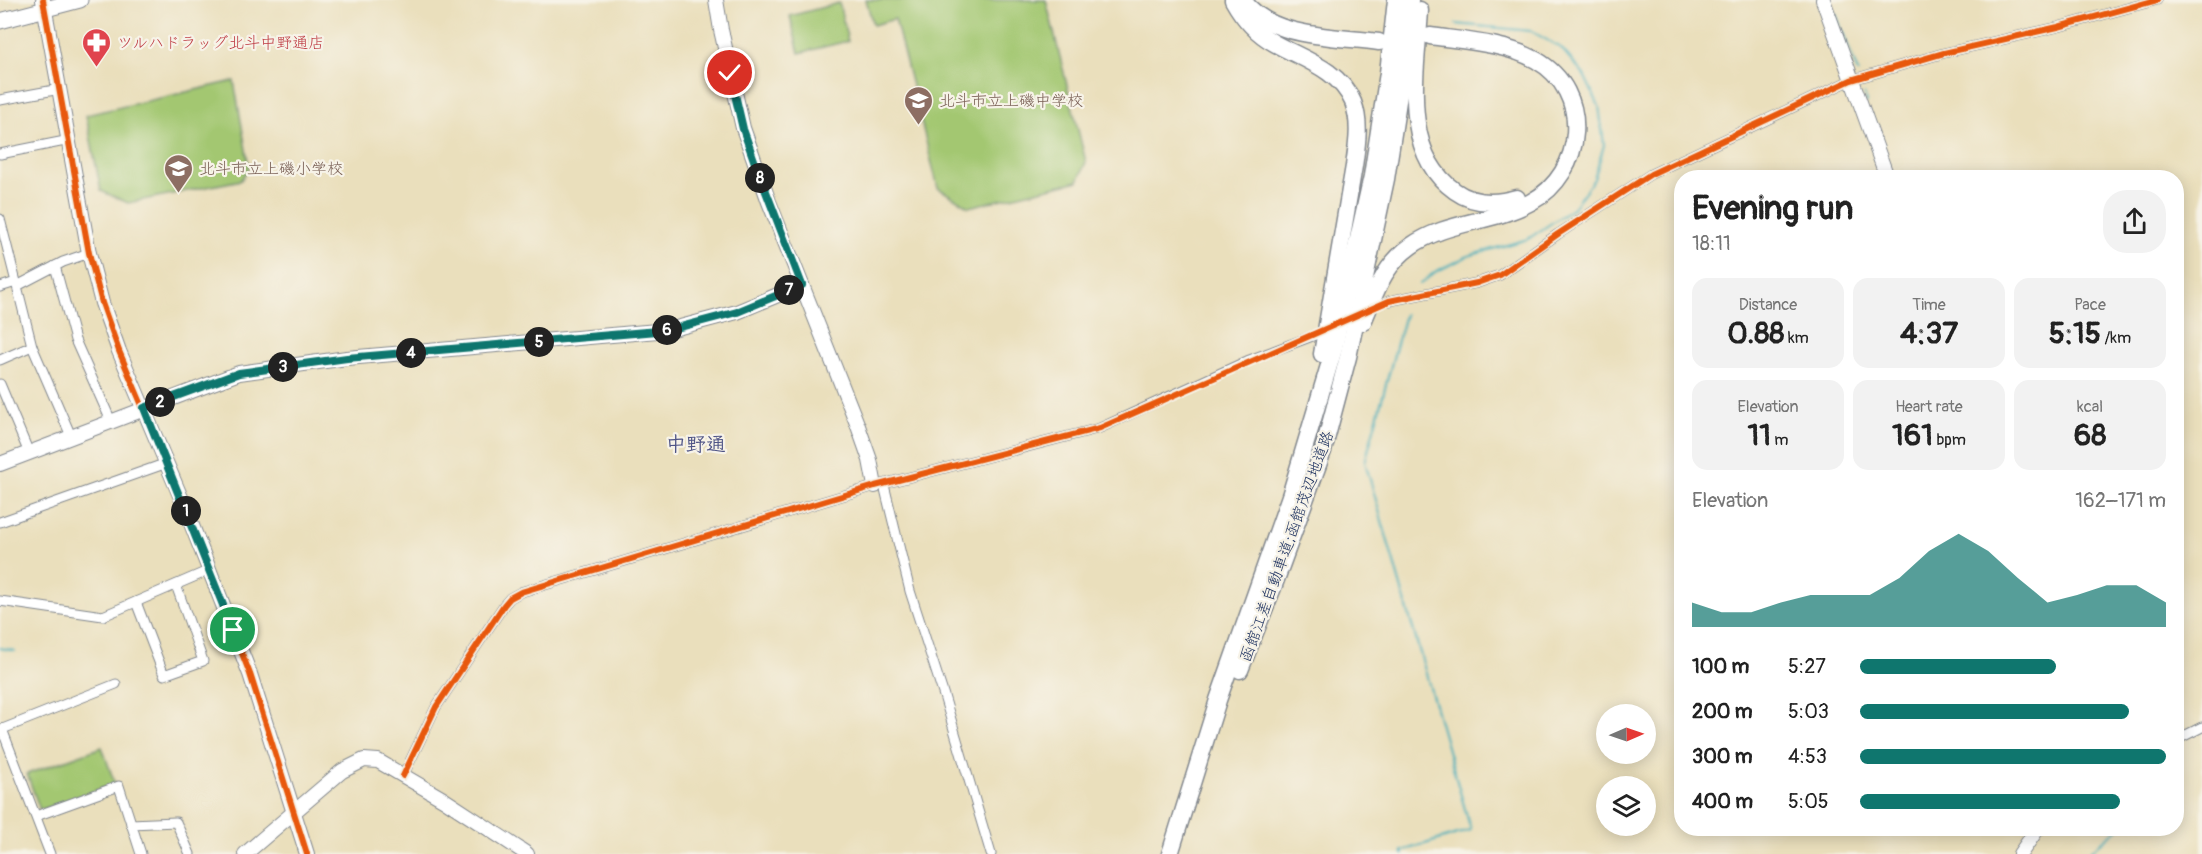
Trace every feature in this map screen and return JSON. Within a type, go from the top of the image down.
[{"type":"highway","points":[[1233,0],[1243,17],[1272,42],[1313,62],[1339,81],[1353,102],[1356,117],[1358,137],[1354,166],[1323,349],[1290,496]]},
{"type":"highway","points":[[1243,0],[1269,24],[1285,29],[1379,36],[1278,17],[1256,0]]},
{"type":"highway","name":"函館江差自動車道;函館茂辺地道路","points":[[1170,854],[1218,700],[1290,496],[1333,352],[1372,176],[1388,73],[1396,0]]},
{"type":"highway","name":"函館江差自動車道;函館茂辺地道路","points":[[1187,802],[1274,585],[1319,462],[1348,357],[1386,179],[1402,75],[1410,0]]},
{"type":"highway","points":[[1348,357],[1380,282],[1393,261],[1429,235],[1530,203],[1548,190],[1564,173],[1573,153],[1576,132],[1573,105],[1564,87],[1551,70],[1536,60],[1511,50],[1429,41],[1524,64],[1553,87],[1564,109],[1566,132],[1563,154],[1553,172],[1526,195],[1501,202],[1479,201],[1460,195],[1445,184],[1432,170],[1420,141],[1415,112],[1420,0]]},
{"type":"main road","points":[[0,21],[44,4],[80,0]]},
{"type":"street","points":[[716,0],[743,129],[879,485],[910,591],[945,696],[991,854]]},
{"type":"street","points":[[1823,0],[1884,170]]},
{"type":"street","points":[[1389,301],[1477,283],[1500,275],[1567,228],[1651,174],[1851,80],[1944,53],[2058,27],[2157,0]]},
{"type":"street","points":[[44,4],[89,253],[110,326],[250,674],[307,854]]},
{"type":"street","points":[[0,100],[60,89]]},
{"type":"street","points":[[0,154],[70,140]]},
{"type":"street","points":[[0,219],[32,346],[70,436]]},
{"type":"street","points":[[0,287],[17,284],[89,253]]},
{"type":"street","points":[[56,266],[75,340],[111,422]]},
{"type":"street","points":[[0,464],[239,373],[347,358],[669,330],[737,312],[802,285]]},
{"type":"street","points":[[403,776],[436,707],[510,598],[521,592],[879,485],[1100,428],[1247,362],[1315,335]]},
{"type":"street","points":[[0,360],[32,346]]},
{"type":"street","points":[[0,384],[28,453]]},
{"type":"street","points":[[0,522],[166,463]]},
{"type":"street","points":[[0,601],[103,616],[210,570]]},
{"type":"street","points":[[136,602],[164,675],[203,661],[177,585]]},
{"type":"street","points":[[50,854],[1,729],[116,684]]},
{"type":"street","points":[[2184,736],[2202,727]]},
{"type":"street","points":[[245,854],[342,771],[355,762],[364,760],[378,761],[527,854]]},
{"type":"street","points":[[36,816],[119,786],[141,854]]},
{"type":"street","points":[[131,824],[176,822],[190,854]]},
{"type":"street","points":[[2020,854],[2032,836]]},
{"type":"green space","points":[[866,0],[1046,0],[1086,162],[1078,181],[969,207],[938,188],[895,19],[873,25]]},
{"type":"green space","points":[[839,3],[848,41],[799,53],[790,16]]},
{"type":"green space","points":[[234,81],[249,167],[241,180],[128,203],[101,191],[86,115]]},
{"type":"green space","points":[[102,747],[115,784],[40,810],[27,774]]},
{"type":"waterway","points":[[1836,14],[1858,73]]},
{"type":"waterway","points":[[1420,284],[1435,272],[1468,256],[1528,239],[1572,209],[1594,179],[1604,145],[1599,106],[1584,75],[1561,48],[1531,31],[1456,24]]},
{"type":"waterway","points":[[1864,94],[1867,103]]},
{"type":"waterway","points":[[1403,854],[1402,851],[1471,830],[1365,462],[1405,314]]},
{"type":"waterway","points":[[0,648],[15,651]]},
{"type":"waterway","points":[[2087,854],[2109,836]]},
{"type":"cycle path","points":[[43,0],[89,253],[102,303],[119,351],[182,500],[250,674],[307,854]]},
{"type":"cycle path","points":[[403,776],[436,707],[504,605],[510,598],[521,592],[875,486],[1100,428],[1389,301],[1477,283],[1500,275],[1558,234],[1651,174],[1851,80],[1944,53],[2058,27],[2157,0]]},
{"type":"place","name":"ツルハドラッグ北斗中野通店","points":[[96,68]]},
{"type":"place","name":"北斗市立上磯中学校","points":[[918,126]]},
{"type":"place","name":"北斗市立上磯小学校","points":[[178,194]]},
{"type":"district","name":"中野通","points":[[696,444]]},
{"type":"route","points":[[233,630],[144,408],[239,373],[347,358],[669,330],[737,312],[802,285],[743,129],[730,73]]}]
